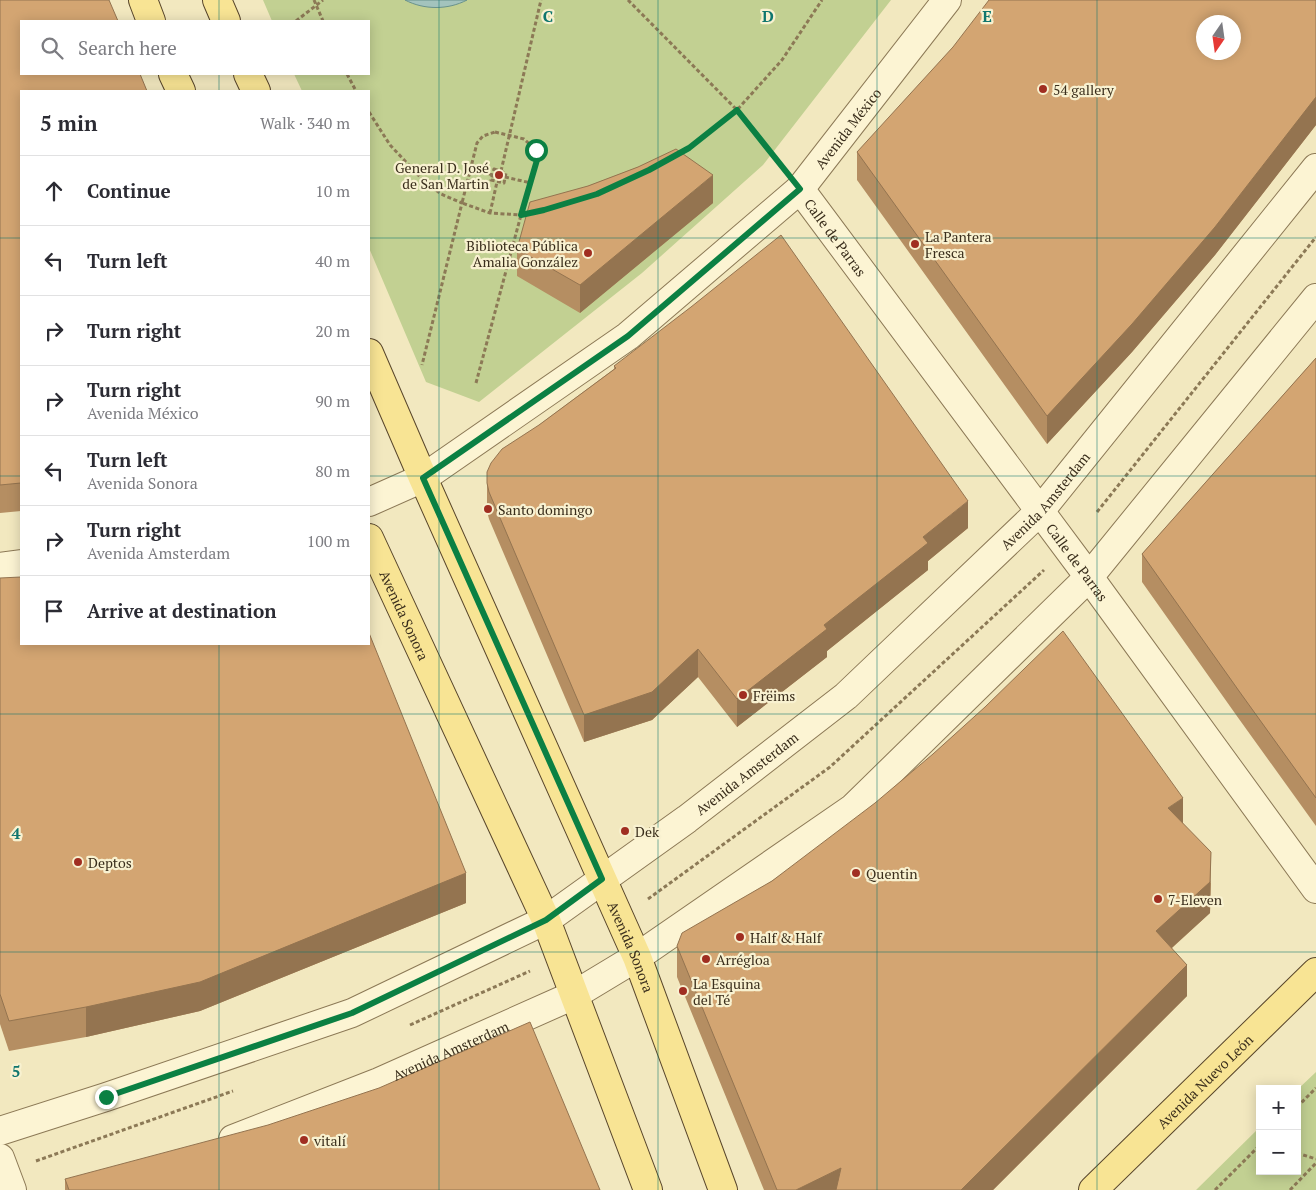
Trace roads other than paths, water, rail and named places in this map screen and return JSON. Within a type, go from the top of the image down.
[{"type":"main road","points":[[143,0],[152,20]]},
{"type":"main road","points":[[217,0],[226,20]]},
{"type":"main road","points":[[173,75],[181,90]]},
{"type":"main road","points":[[248,75],[256,90]]},
{"type":"main road","name":"Avenida Sonora","points":[[370,355],[636,957],[723,1190]]},
{"type":"main road","name":"Avenida Sonora","points":[[370,540],[546,920],[648,1190]]},
{"type":"main road","name":"Avenida Nuevo León","points":[[1093,1190],[1316,972]]},
{"type":"street","name":"Avenida México","points":[[370,502],[423,478],[628,336],[800,189],[947,0]]},
{"type":"street","name":"Avenida Amsterdam","points":[[0,1131],[352,1013],[546,920],[686,820],[846,696],[1040,511],[1316,168]]},
{"type":"street","name":"Calle de Parras","points":[[800,189],[1089,577],[1316,889]]},
{"type":"street","name":"Avenida Amsterdam","points":[[212,1147],[379,1082],[574,995],[636,957],[853,808],[1089,577],[1316,298]]},
{"type":"street","points":[[0,566],[20,564]]},
{"type":"street","points":[[0,1158],[12,1190]]},
{"type":"water","points":[[405,0],[467,0],[452,6],[436,8],[420,6]]},
{"type":"place","name":"54 gallery","points":[[1043,89]]},
{"type":"place","name":"General D. José de San Martin","points":[[499,175]]},
{"type":"place","name":"La Pantera Fresca","points":[[915,244]]},
{"type":"place","name":"Biblioteca Pública Amalia González","points":[[588,253]]},
{"type":"place","name":"Santo domingo","points":[[488,509]]},
{"type":"place","name":"Frëims","points":[[743,695]]},
{"type":"place","name":"Dek","points":[[625,831]]},
{"type":"place","name":"Deptos","points":[[78,862]]},
{"type":"place","name":"Quentin","points":[[856,873]]},
{"type":"place","name":"7-Eleven","points":[[1158,899]]},
{"type":"place","name":"Half & Half","points":[[740,937]]},
{"type":"place","name":"Arrégloa","points":[[706,959]]},
{"type":"place","name":"La Esquina del Té","points":[[683,991]]},
{"type":"place","name":"vitalí","points":[[304,1140]]}]
